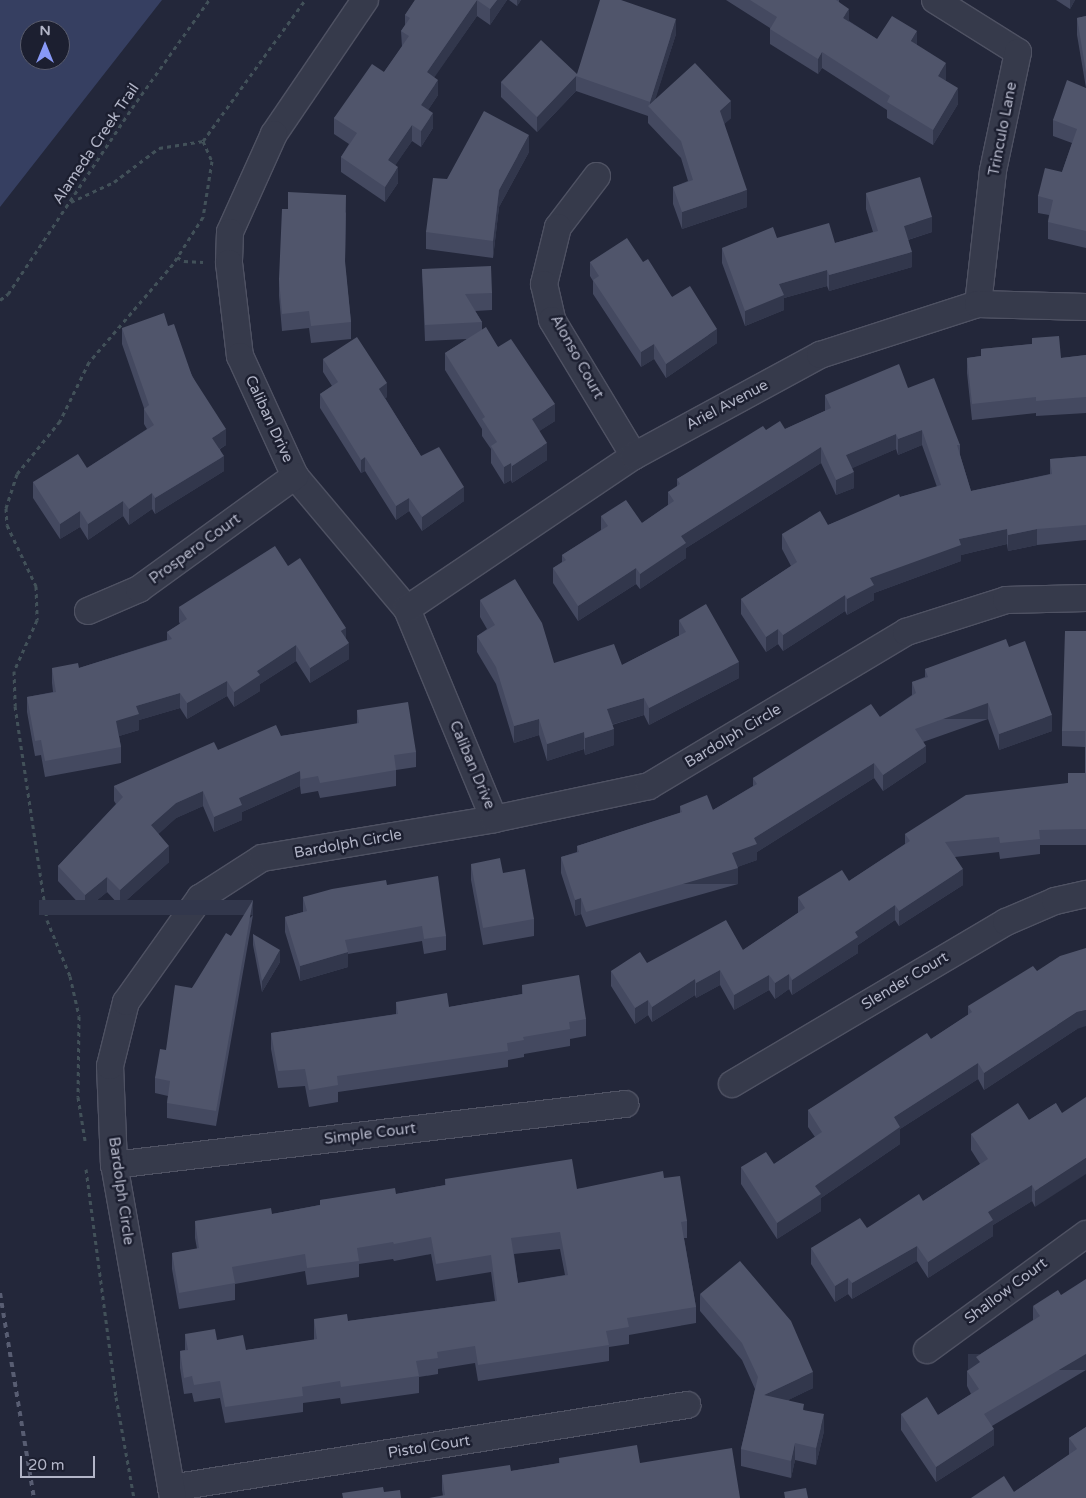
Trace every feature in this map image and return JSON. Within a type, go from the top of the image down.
[{"type":"street","name":"Caliban Drive","points":[[365,0],[274,134],[230,232],[229,263],[240,356],[295,476],[407,609],[494,819]]},
{"type":"street","name":"Trinculo Lane","points":[[935,0],[1018,52],[993,171],[978,304]]},
{"type":"street","name":"Alonso Court","points":[[597,176],[558,227],[544,284],[552,320],[634,456]]},
{"type":"street","name":"Ariel Avenue","points":[[407,609],[634,456],[820,355],[978,304],[1086,307]]},
{"type":"street","name":"Prospero Court","points":[[88,610],[139,589],[295,476]]},
{"type":"street","name":"Bardolph Circle","points":[[172,1493],[114,1165],[110,1066],[126,1002],[200,898],[262,858],[494,819],[650,786],[906,632],[1006,600],[1086,598]]},
{"type":"street","name":"Slender Court","points":[[732,1084],[1006,922],[1055,901],[1086,894]]},
{"type":"street","name":"Simple Court","points":[[114,1165],[626,1104]]},
{"type":"street","name":"Shallow Court","points":[[927,1350],[1086,1234]]},
{"type":"street","name":"Pistol Court","points":[[172,1493],[687,1405]]},
{"type":"path","name":"Alameda Creek Trail","points":[[0,300],[8,294],[209,0]]},
{"type":"path","points":[[71,202],[114,182],[159,148],[203,141],[305,0]]},
{"type":"path","points":[[85,1146],[78,1097],[79,1016],[70,976],[47,920],[15,706],[14,671],[37,620],[36,586],[9,532],[6,508],[17,474],[60,421],[89,362],[173,264],[203,217],[212,161],[203,141]]},
{"type":"path","points":[[86,1162],[116,1397],[134,1498]]},
{"type":"water","points":[[0,0],[162,0],[0,207]]},
{"type":"building","points":[[415,0],[477,0],[427,72],[438,80],[421,105],[433,113],[421,131],[412,125],[388,160],[398,167],[385,187],[341,157],[357,133],[334,118],[372,64],[384,72],[409,36],[401,31],[410,18],[405,15]]},
{"type":"building","points":[[477,0],[497,0],[490,9]]},
{"type":"building","points":[[600,0],[621,0],[676,19],[650,102],[576,76],[537,117],[501,82],[541,40],[577,74]]},
{"type":"building","points":[[750,0],[836,0],[849,9],[843,18],[877,39],[892,16],[917,31],[911,41],[946,63],[938,76],[958,88],[933,130],[887,102],[890,96],[822,52],[818,59],[770,29],[777,17]]},
{"type":"building","points":[[1086,16],[1086,72],[1077,18]]},
{"type":"building","points":[[695,63],[731,101],[720,111],[747,190],[682,212],[673,187],[693,180],[681,141],[648,106]]},
{"type":"building","points":[[1067,80],[1086,88],[1086,231],[1048,222],[1053,200],[1038,196],[1045,168],[1062,172],[1077,129],[1053,120]]},
{"type":"building","points":[[484,111],[529,135],[499,190],[493,241],[426,232],[433,178],[447,179]]},
{"type":"building","points":[[920,177],[932,217],[904,226],[912,252],[829,275],[827,270],[779,284],[784,295],[745,311],[722,248],[773,227],[777,238],[829,223],[835,243],[878,231],[866,193]]},
{"type":"building","points":[[288,192],[346,195],[345,261],[351,322],[311,326],[309,311],[282,314],[279,279],[282,209],[288,209]]},
{"type":"building","points":[[627,238],[643,262],[648,259],[672,297],[690,286],[717,329],[666,364],[654,344],[641,352],[593,280],[599,276],[590,262]]},
{"type":"building","points":[[491,266],[492,293],[465,294],[482,322],[425,325],[422,269]]},
{"type":"building","points":[[164,313],[168,326],[174,324],[192,376],[226,429],[212,438],[224,456],[155,498],[152,493],[129,509],[123,501],[88,524],[80,511],[60,524],[33,482],[78,454],[87,468],[154,425],[144,409],[149,405],[122,328]]},
{"type":"building","points":[[486,327],[498,347],[511,339],[555,404],[532,419],[547,443],[512,466],[511,463],[504,467],[491,446],[497,442],[482,419],[485,417],[445,353]]},
{"type":"building","points":[[1059,336],[1061,358],[1086,355],[1086,397],[1036,401],[1036,397],[972,404],[967,358],[981,356],[981,349],[1032,344],[1032,338]]},
{"type":"building","points":[[357,337],[387,383],[379,389],[421,456],[439,447],[464,487],[422,517],[409,498],[396,506],[365,457],[361,460],[320,394],[338,382],[323,359]]},
{"type":"building","points":[[899,364],[908,388],[934,378],[960,445],[957,445],[971,491],[1052,474],[1050,459],[1086,456],[1086,525],[1037,529],[1008,535],[1007,529],[959,539],[961,545],[870,578],[874,585],[847,599],[845,595],[783,635],[778,629],[766,637],[741,599],[797,562],[782,534],[820,511],[828,525],[899,494],[900,497],[941,485],[922,430],[898,439],[896,434],[846,455],[854,472],[836,480],[821,447],[681,536],[686,543],[640,574],[636,568],[578,606],[553,568],[566,560],[562,555],[608,526],[601,516],[626,500],[642,523],[674,501],[668,492],[680,484],[677,479],[763,426],[766,430],[780,421],[785,429],[831,408],[825,395]]},
{"type":"building","points":[[275,546],[288,566],[300,558],[346,628],[341,631],[349,643],[310,668],[296,645],[257,671],[260,675],[234,692],[227,681],[187,703],[180,693],[136,706],[139,714],[116,721],[121,747],[45,761],[41,740],[35,741],[27,697],[56,692],[52,668],[78,663],[79,668],[172,639],[167,632],[187,619],[179,607]]},
{"type":"building","points":[[515,579],[542,623],[554,663],[614,644],[622,665],[686,632],[679,620],[706,604],[739,662],[649,708],[644,698],[607,709],[614,729],[585,738],[584,732],[547,744],[539,719],[514,726],[496,667],[477,636],[495,625],[480,600]]},
{"type":"building","points":[[1065,631],[1086,631],[1086,829],[1039,830],[1040,839],[1000,843],[999,837],[945,842],[963,869],[899,911],[895,905],[855,932],[858,937],[792,980],[789,974],[775,983],[769,975],[734,995],[720,970],[696,983],[695,979],[652,1007],[648,1000],[635,1008],[611,971],[640,952],[647,963],[726,920],[743,950],[805,908],[798,897],[842,870],[849,881],[910,841],[905,834],[966,795],[1068,783],[1068,773],[1085,773],[1085,731],[1062,731]]},
{"type":"building","points":[[1006,639],[1009,647],[1025,641],[1052,715],[999,734],[988,703],[915,729],[926,746],[883,775],[874,763],[754,838],[757,844],[732,853],[738,868],[586,912],[581,898],[575,900],[561,857],[579,852],[577,846],[682,812],[680,806],[707,795],[713,810],[757,784],[753,778],[871,704],[880,717],[916,693],[912,682],[928,677],[925,669]]},
{"type":"building","points":[[408,702],[416,752],[394,755],[396,770],[320,783],[318,776],[301,779],[300,771],[239,798],[242,805],[214,817],[203,791],[176,803],[151,825],[169,846],[120,890],[107,877],[85,895],[58,866],[123,797],[114,786],[214,742],[218,750],[276,725],[281,736],[359,723],[357,710]]},
{"type":"building","points":[[500,858],[503,873],[525,869],[534,919],[483,928],[471,864]]},
{"type":"building","points":[[438,876],[446,936],[424,939],[422,926],[345,940],[348,952],[300,966],[285,917],[307,911],[303,897],[332,889],[386,880],[387,885]]},
{"type":"building","points":[[253,900],[216,1111],[167,1103],[170,1081],[155,1078],[160,1049],[166,1050],[175,985],[192,988],[226,933],[231,936]]},
{"type":"building","points":[[253,934],[280,950],[262,981]]},
{"type":"building","points":[[1086,948],[1086,1010],[1077,1012],[984,1073],[978,1063],[894,1117],[900,1127],[815,1186],[821,1194],[777,1223],[741,1167],[766,1152],[774,1164],[822,1132],[808,1110],[927,1033],[931,1039],[972,1012],[968,1006],[1033,966],[1037,971],[1060,956]]},
{"type":"building","points":[[579,975],[586,1019],[569,1022],[570,1029],[523,1037],[524,1040],[507,1043],[508,1051],[337,1076],[338,1085],[309,1090],[305,1069],[278,1071],[271,1033],[398,1014],[396,1002],[447,993],[449,1007],[523,994],[522,985]]},
{"type":"building","points":[[1086,1097],[1086,1158],[1035,1191],[1032,1185],[988,1212],[993,1220],[928,1262],[917,1246],[852,1283],[848,1278],[835,1286],[811,1248],[860,1218],[867,1228],[919,1194],[923,1201],[988,1159],[971,1134],[1018,1103],[1029,1120],[1056,1103],[1062,1113]]},
{"type":"building","points":[[572,1159],[577,1189],[663,1171],[664,1178],[680,1176],[687,1221],[681,1222],[696,1307],[627,1318],[629,1327],[606,1331],[609,1345],[478,1365],[475,1346],[437,1352],[438,1358],[416,1361],[419,1376],[341,1387],[340,1381],[302,1387],[303,1396],[225,1407],[220,1381],[194,1385],[192,1376],[184,1378],[180,1351],[188,1350],[185,1334],[215,1329],[217,1340],[243,1335],[246,1350],[317,1339],[314,1319],[347,1314],[348,1321],[497,1301],[491,1255],[436,1264],[431,1237],[357,1248],[359,1261],[307,1268],[305,1254],[232,1267],[235,1283],[179,1293],[172,1253],[199,1248],[195,1221],[271,1208],[272,1214],[320,1205],[320,1200],[395,1188],[396,1194],[446,1185],[445,1179]],"holes":[[[560,1232],[568,1275],[518,1283],[511,1238]]]},
{"type":"building","points":[[740,1261],[791,1321],[813,1372],[764,1395],[804,1404],[803,1410],[824,1414],[816,1448],[795,1443],[791,1461],[741,1449],[758,1377],[742,1343],[700,1294]]},
{"type":"building","points":[[1086,1279],[1086,1354],[984,1414],[994,1429],[936,1467],[901,1414],[927,1397],[938,1415],[979,1389],[967,1371],[980,1362],[976,1357],[1040,1316],[1033,1306],[1058,1290],[1061,1295]]},
{"type":"building","points":[[1086,1427],[1086,1498],[971,1498],[1004,1476],[1014,1492],[1077,1449],[1069,1438]]},
{"type":"building","points":[[637,1445],[640,1463],[732,1448],[740,1498],[429,1498],[445,1495],[442,1475],[510,1465],[511,1471],[560,1463],[559,1458]]},
{"type":"building","points":[[383,1487],[384,1492],[400,1490],[401,1498],[343,1498],[342,1493]]},
{"type":"building","points":[[806,1488],[808,1498],[785,1498],[784,1492]]},
{"type":"railway","points":[[0,1293],[34,1498]]}]
